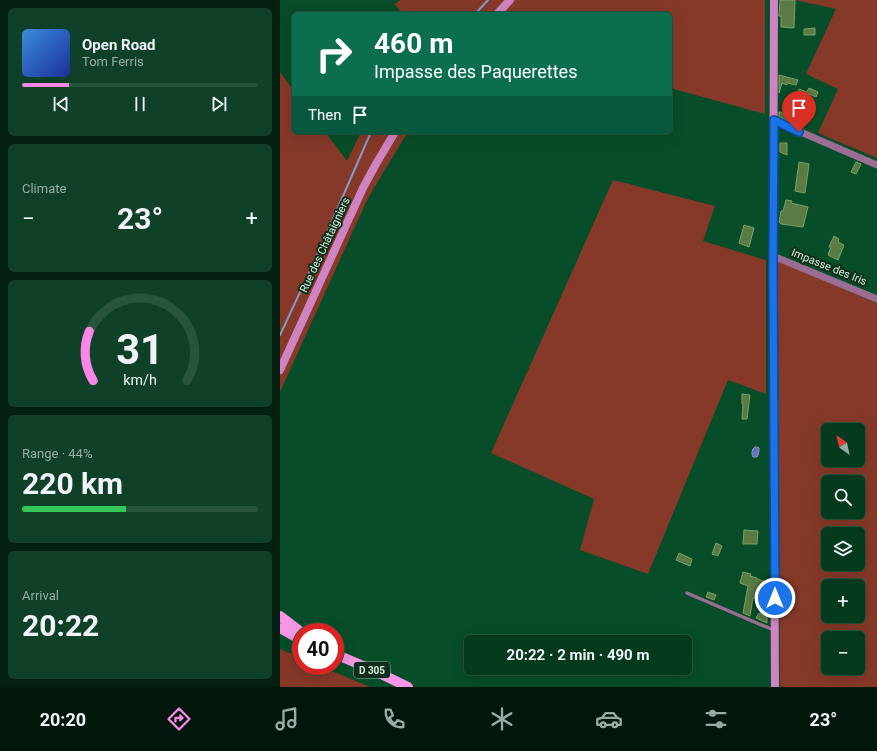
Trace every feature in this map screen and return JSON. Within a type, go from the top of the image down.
[{"type":"main road","points":[[280,616],[292,625]]},
{"type":"main road","points":[[280,628],[292,635]]},
{"type":"main road","name":"D 305","points":[[344,658],[408,687]]},
{"type":"street","points":[[499,12],[510,0]]},
{"type":"street","points":[[774,0],[773,256],[775,687]]},
{"type":"street","points":[[774,120],[877,165]]},
{"type":"street","name":"Rue des Châtaigniers","points":[[280,370],[363,188],[394,134]]},
{"type":"street","name":"Impasse des Iris","points":[[773,256],[877,298]]},
{"type":"lane","points":[[687,593],[775,630]]},
{"type":"shaded area","points":[[401,0],[765,0],[765,114],[672,89],[672,12],[402,12],[394,4]]},
{"type":"shaded area","points":[[795,0],[877,0],[877,158],[818,133],[838,89],[806,74],[836,9]]},
{"type":"shaded area","points":[[280,72],[292,88],[292,134],[327,134],[347,161],[360,134],[407,134],[368,198],[280,392]]},
{"type":"shaded area","points":[[613,180],[715,206],[703,241],[766,260],[766,394],[728,380],[648,574],[580,550],[594,499],[491,453]]},
{"type":"shaded area","points":[[776,260],[877,303],[877,687],[780,687],[778,288]]},
{"type":"shaded area","points":[[280,649],[292,654],[292,675],[341,675],[370,687],[280,687]]},
{"type":"water","points":[[755,447],[759,448],[759,452],[757,457],[753,457],[752,451]]},
{"type":"building","points":[[780,0],[795,0],[794,28],[781,27],[781,16],[779,16]]},
{"type":"building","points":[[815,28],[815,35],[804,35],[804,29]]},
{"type":"building","points":[[779,75],[798,80],[796,85],[787,83],[787,85],[782,83],[779,93]]},
{"type":"building","points":[[809,88],[818,92],[816,97],[807,93],[803,101],[800,99],[796,109],[800,111],[798,117],[793,115],[790,122],[779,117],[779,112],[784,114],[786,109],[789,110],[799,89],[807,92]]},
{"type":"building","points":[[780,143],[787,143],[787,155],[780,152]]},
{"type":"building","points":[[799,162],[809,164],[805,193],[795,191]]},
{"type":"building","points":[[856,162],[861,164],[856,174],[851,172]]},
{"type":"building","points":[[786,200],[792,201],[791,203],[808,207],[803,227],[781,224],[779,222],[781,211],[783,211]]},
{"type":"building","points":[[744,225],[754,228],[749,247],[739,243]]},
{"type":"building","points":[[834,236],[839,239],[838,242],[844,245],[838,260],[828,255],[831,247],[829,247]]},
{"type":"building","points":[[742,394],[750,395],[747,419],[742,419]]},
{"type":"building","points":[[744,530],[758,531],[757,544],[743,544]]},
{"type":"building","points":[[716,543],[722,546],[718,556],[712,554]]},
{"type":"building","points":[[679,553],[692,559],[690,566],[676,560]]},
{"type":"building","points":[[743,572],[751,574],[750,576],[764,581],[763,586],[760,586],[758,599],[753,598],[750,616],[743,613],[748,586],[740,583]]},
{"type":"building","points":[[708,592],[716,595],[714,600],[706,597]]},
{"type":"building","points":[[759,613],[767,617],[767,623],[756,618]]},
{"type":"waterway","points":[[477,12],[488,0]]},
{"type":"waterway","points":[[280,335],[315,260],[370,134]]},
{"type":"route","points":[[775,598],[773,271],[774,120],[799,132]]}]
